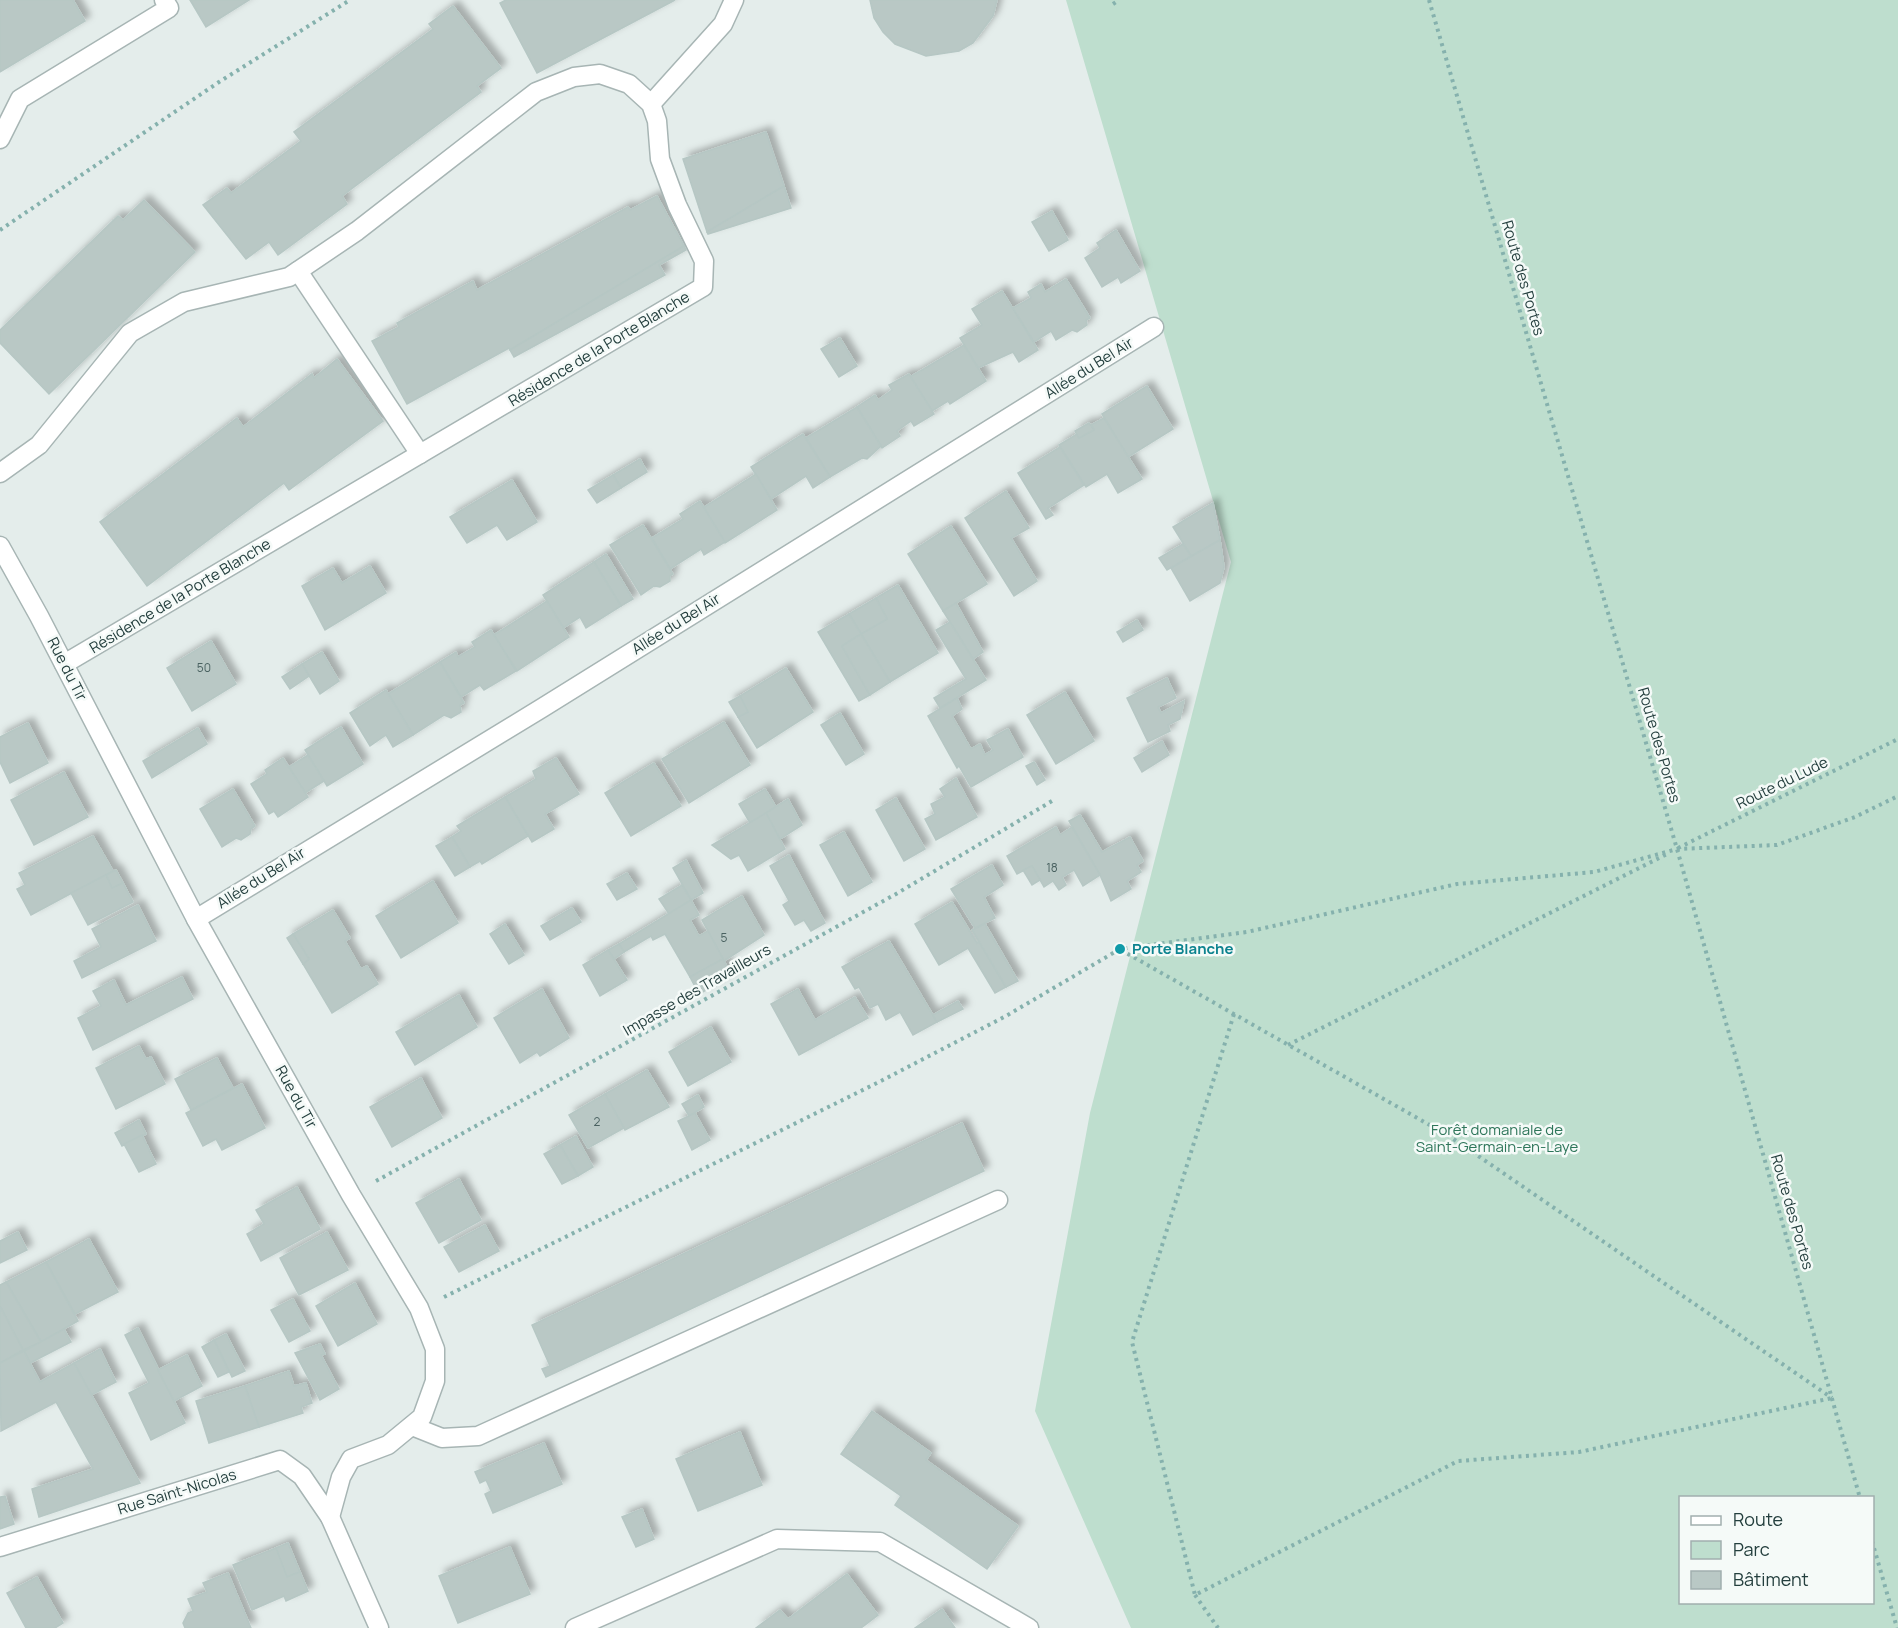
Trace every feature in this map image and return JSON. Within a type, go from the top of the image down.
[{"type":"street","points":[[0,139],[21,99],[170,8],[165,0]]},
{"type":"street","points":[[0,473],[39,445],[130,333],[183,302],[289,277],[357,231],[536,92],[574,77],[600,74],[629,84],[651,104],[723,24],[734,0]]},
{"type":"street","name":"Résidence de la Porte Blanche","points":[[64,664],[703,288],[704,261],[677,205],[660,159],[657,121],[651,104]]},
{"type":"street","points":[[298,271],[420,454]]},
{"type":"street","name":"Allée du Bel Air","points":[[196,919],[542,708],[1154,327]]},
{"type":"street","name":"Rue du Tir","points":[[0,546],[196,919],[351,1195],[419,1308],[435,1349],[435,1381],[422,1418],[388,1445],[351,1459],[341,1478],[330,1517]]},
{"type":"street","points":[[412,1426],[441,1438],[478,1436],[998,1200]]},
{"type":"street","name":"Rue Saint-Nicolas","points":[[0,1547],[280,1460],[302,1476],[330,1517]]},
{"type":"street","points":[[330,1517],[379,1628]]},
{"type":"street","points":[[575,1628],[777,1539],[880,1542],[1029,1628]]},
{"type":"path","points":[[0,230],[219,82],[350,0]]},
{"type":"path","points":[[1113,4],[1119,0]]},
{"type":"path","name":"Route des Portes","points":[[1429,0],[1677,849],[1860,1496]]},
{"type":"path","name":"Route du Lude","points":[[1677,849],[1898,739]]},
{"type":"path","points":[[419,1308],[466,1288],[592,1222],[701,1172],[890,1076],[1006,1016],[1120,949],[1247,932],[1457,884],[1594,872],[1677,849],[1777,845],[1854,817],[1898,796]]},
{"type":"path","name":"Impasse des Travailleurs","points":[[351,1195],[896,894],[1052,801]]},
{"type":"path","points":[[1288,1045],[1677,849]]},
{"type":"path","points":[[1120,949],[1449,1136],[1832,1398]]},
{"type":"path","points":[[1218,1628],[1195,1595],[1132,1342],[1234,1014]]},
{"type":"path","points":[[1195,1595],[1458,1461],[1579,1452],[1832,1398]]},
{"type":"path","points":[[1874,1548],[1897,1628]]},
{"type":"green space","name":"Forêt domaniale de Saint-Germain-en-Laye","points":[[1066,0],[1898,0],[1898,1628],[1131,1628],[1035,1411],[1090,1113],[1231,562]]},
{"type":"building","points":[[0,0],[73,0],[85,21],[0,72]]},
{"type":"building","points":[[190,0],[249,0],[206,27]]},
{"type":"building","points":[[506,0],[675,0],[537,73],[500,3]]},
{"type":"building","points":[[870,0],[997,0],[993,16],[973,43],[959,51],[926,56],[895,44],[883,32],[874,18]]},
{"type":"building","points":[[453,6],[501,68],[477,86],[481,92],[342,196],[347,204],[278,255],[269,242],[246,259],[203,205],[227,188],[231,193],[301,141],[294,132],[433,29],[429,24]]},
{"type":"building","points":[[766,132],[784,186],[707,232],[683,159]]},
{"type":"building","points":[[784,186],[791,208],[708,234],[707,232]]},
{"type":"building","points":[[657,196],[684,246],[510,350],[509,348],[407,404],[372,341],[399,327],[397,323],[473,281],[477,290],[628,207],[630,210]]},
{"type":"building","points":[[144,200],[195,252],[49,394],[0,343],[0,330],[118,216],[123,220]]},
{"type":"building","points":[[1052,211],[1068,240],[1049,251],[1032,222]]},
{"type":"building","points":[[1116,230],[1140,271],[1121,283],[1118,277],[1102,287],[1085,258],[1100,248],[1097,243]]},
{"type":"building","points":[[684,246],[686,250],[659,265],[665,275],[514,357],[510,350]]},
{"type":"building","points":[[1066,279],[1090,318],[1086,320],[1087,325],[1077,332],[1072,330],[1056,340],[1051,331],[1034,342],[1013,308],[1031,298],[1028,292],[1041,284],[1045,292]]},
{"type":"building","points":[[1002,291],[1038,350],[1019,362],[1013,352],[978,368],[960,338],[982,325],[972,309]]},
{"type":"building","points":[[840,338],[857,366],[839,377],[821,349]]},
{"type":"building","points":[[964,345],[986,381],[950,404],[948,401],[932,411],[910,377]]},
{"type":"building","points":[[337,359],[383,421],[289,490],[284,483],[147,586],[100,522],[237,418],[243,427],[312,374],[314,378]]},
{"type":"building","points":[[909,374],[934,414],[914,426],[911,421],[897,431],[900,436],[882,448],[857,407],[875,395],[878,400],[892,390],[889,385]]},
{"type":"building","points":[[1147,386],[1173,429],[1128,457],[1102,414]]},
{"type":"building","points":[[857,407],[881,446],[867,459],[862,458],[830,477],[806,438]]},
{"type":"building","points":[[1104,418],[1142,479],[1118,493],[1107,474],[1086,487],[1059,445],[1077,434],[1079,438],[1094,430],[1091,425]]},
{"type":"building","points":[[1089,423],[1094,430],[1079,438],[1075,431]]},
{"type":"building","points":[[803,434],[830,477],[813,488],[806,476],[771,499],[751,467]]},
{"type":"building","points":[[1060,447],[1084,485],[1048,508],[1053,515],[1046,519],[1018,473]]},
{"type":"building","points":[[640,459],[647,472],[621,488],[613,475]]},
{"type":"building","points":[[756,474],[777,510],[725,543],[703,508]]},
{"type":"building","points":[[613,475],[621,488],[597,503],[588,490]]},
{"type":"building","points":[[512,480],[537,522],[507,540],[497,525],[467,543],[450,517]]},
{"type":"building","points":[[1006,491],[1029,528],[1011,538],[1037,581],[1014,596],[965,518]]},
{"type":"building","points":[[700,501],[725,542],[704,555],[701,549],[670,569],[652,538],[683,519],[680,514]]},
{"type":"building","points":[[1213,503],[1220,540],[1191,556],[1173,527]]},
{"type":"building","points":[[643,525],[673,574],[670,576],[670,581],[660,587],[654,586],[641,595],[610,545]]},
{"type":"building","points":[[951,526],[987,584],[943,611],[908,554]]},
{"type":"building","points":[[1220,540],[1224,567],[1220,583],[1190,601],[1171,568]]},
{"type":"building","points":[[1183,544],[1191,556],[1167,570],[1159,558]]},
{"type":"building","points":[[606,554],[633,599],[621,606],[594,562]]},
{"type":"building","points":[[594,562],[621,606],[586,628],[580,617],[563,628],[543,595]]},
{"type":"building","points":[[370,566],[386,593],[325,630],[302,586],[333,568],[342,583]]},
{"type":"building","points":[[898,585],[938,653],[890,682],[861,634],[887,619],[876,598]]},
{"type":"building","points":[[876,598],[887,619],[861,634],[849,614]]},
{"type":"building","points":[[547,601],[569,637],[517,671],[494,635]]},
{"type":"building","points":[[956,603],[983,652],[973,659],[943,611]]},
{"type":"building","points":[[849,614],[861,634],[842,646],[870,695],[859,701],[818,632]]},
{"type":"building","points":[[1137,620],[1143,630],[1123,642],[1117,632]]},
{"type":"building","points":[[950,622],[986,680],[940,708],[934,698],[966,679],[936,630]]},
{"type":"building","points":[[491,630],[516,671],[484,690],[480,685],[461,697],[440,662],[456,652],[458,657],[475,647],[472,642]]},
{"type":"building","points":[[861,634],[890,682],[870,695],[842,646]]},
{"type":"building","points":[[211,641],[236,684],[192,711],[167,668]]},
{"type":"building","points":[[322,652],[339,681],[320,694],[302,664]]},
{"type":"building","points":[[440,662],[464,703],[460,705],[461,712],[451,718],[444,715],[413,735],[388,694]]},
{"type":"building","points":[[302,664],[309,676],[290,689],[282,677]]},
{"type":"building","points":[[786,668],[813,712],[757,748],[738,717],[748,712],[740,696]]},
{"type":"building","points":[[1167,678],[1176,698],[1158,707],[1161,713],[1184,701],[1180,719],[1168,725],[1170,731],[1148,742],[1127,698]]},
{"type":"building","points":[[386,690],[413,735],[393,747],[386,735],[370,746],[350,713]]},
{"type":"building","points":[[1065,692],[1094,741],[1056,764],[1027,715]]},
{"type":"building","points":[[740,696],[748,712],[738,717],[729,702]]},
{"type":"building","points":[[957,698],[962,709],[952,716],[971,749],[980,744],[985,755],[993,750],[987,740],[1008,729],[1023,757],[971,787],[959,766],[957,768],[928,716]]},
{"type":"building","points":[[840,713],[864,754],[846,765],[821,725]]},
{"type":"building","points":[[724,722],[750,765],[689,803],[662,759]]},
{"type":"building","points":[[28,723],[48,763],[10,783],[0,762],[0,737]]},
{"type":"building","points":[[341,727],[363,764],[327,786],[305,750]]},
{"type":"building","points":[[198,728],[207,744],[152,778],[143,761]]},
{"type":"building","points":[[1162,741],[1169,755],[1142,772],[1134,758]]},
{"type":"building","points":[[308,755],[324,781],[305,793],[289,767]]},
{"type":"building","points":[[283,758],[308,797],[278,817],[274,811],[269,814],[251,784],[267,774],[265,770]]},
{"type":"building","points":[[556,758],[579,794],[545,814],[554,829],[532,842],[505,797],[536,779],[533,771]]},
{"type":"building","points":[[1034,762],[1045,780],[1037,785],[1026,766]]},
{"type":"building","points":[[654,763],[681,806],[631,836],[605,793]]},
{"type":"building","points":[[64,772],[88,817],[34,845],[11,800]]},
{"type":"building","points":[[956,778],[977,817],[936,840],[925,819],[935,814],[931,804],[945,797],[940,789]]},
{"type":"building","points":[[233,789],[255,826],[251,829],[250,834],[241,840],[236,838],[222,847],[200,809]]},
{"type":"building","points":[[765,789],[776,807],[750,823],[739,804]]},
{"type":"building","points":[[505,797],[528,836],[482,864],[480,861],[470,867],[452,837],[461,831],[457,826]]},
{"type":"building","points":[[896,798],[925,849],[904,861],[876,810]]},
{"type":"building","points":[[788,799],[802,825],[780,839],[766,813]]},
{"type":"building","points":[[766,813],[785,849],[748,871],[739,855],[731,859],[712,845]]},
{"type":"building","points":[[1080,815],[1102,852],[1130,837],[1143,861],[1137,865],[1141,872],[1127,881],[1131,889],[1111,901],[1100,875],[1069,821]]},
{"type":"building","points":[[1056,827],[1060,835],[1072,827],[1100,875],[1083,886],[1074,870],[1062,877],[1066,885],[1059,890],[1053,881],[1044,887],[1032,866],[1017,874],[1007,856]]},
{"type":"building","points":[[844,832],[872,882],[848,896],[820,845]]},
{"type":"building","points":[[93,836],[113,871],[31,915],[17,889],[25,885],[19,873]]},
{"type":"building","points":[[452,837],[470,867],[455,876],[436,846]]},
{"type":"building","points":[[789,855],[825,923],[811,931],[804,920],[795,925],[783,905],[789,901],[770,866]]},
{"type":"building","points":[[686,860],[703,893],[691,900],[673,868]]},
{"type":"building","points":[[992,865],[1003,885],[984,897],[995,918],[975,928],[951,889]]},
{"type":"building","points":[[1032,866],[1040,880],[1032,885],[1023,870]]},
{"type":"building","points":[[116,870],[123,883],[112,888],[106,875]]},
{"type":"building","points":[[627,873],[637,889],[617,900],[607,884]]},
{"type":"building","points":[[106,875],[112,888],[123,883],[133,902],[88,925],[71,893]]},
{"type":"building","points":[[433,881],[458,923],[401,958],[376,916]]},
{"type":"building","points":[[682,885],[691,900],[669,914],[659,899]]},
{"type":"building","points":[[742,896],[764,935],[724,961],[702,920]]},
{"type":"building","points":[[691,900],[699,915],[690,920],[699,936],[708,931],[723,959],[690,977],[665,934],[653,940],[651,936],[624,952],[619,944]]},
{"type":"building","points":[[952,902],[977,943],[979,941],[1006,987],[995,993],[968,948],[939,965],[915,924]]},
{"type":"building","points":[[138,905],[156,941],[82,978],[74,961],[101,947],[92,929]]},
{"type":"building","points":[[572,908],[581,922],[550,940],[541,926]]},
{"type":"building","points":[[333,910],[350,938],[345,941],[361,969],[367,966],[378,984],[332,1013],[303,964],[309,959],[293,934]]},
{"type":"building","points":[[505,924],[524,955],[509,964],[490,934]]},
{"type":"building","points":[[985,924],[1018,981],[1006,987],[972,930]]},
{"type":"building","points":[[293,934],[309,959],[303,964],[287,938]]},
{"type":"building","points":[[889,941],[937,1022],[913,1035],[900,1012],[886,1020],[878,1004],[870,1008],[859,987],[855,989],[842,967]]},
{"type":"building","points":[[619,944],[624,952],[614,959],[608,950]]},
{"type":"building","points":[[608,950],[627,980],[600,996],[583,965]]},
{"type":"building","points":[[723,959],[732,976],[699,994],[690,977]]},
{"type":"building","points":[[182,977],[193,999],[93,1050],[78,1018],[101,1006],[93,991],[114,980],[126,1005]]},
{"type":"building","points":[[542,989],[569,1038],[540,1056],[537,1052],[520,1063],[494,1018]]},
{"type":"building","points":[[798,989],[815,1020],[855,997],[868,1018],[799,1055],[771,1004]]},
{"type":"building","points":[[459,995],[477,1027],[415,1065],[396,1032]]},
{"type":"building","points":[[958,1001],[963,1009],[937,1022],[933,1015]]},
{"type":"building","points":[[711,1027],[731,1062],[688,1086],[669,1052]]},
{"type":"building","points":[[139,1046],[146,1059],[151,1057],[165,1084],[116,1109],[96,1068]]},
{"type":"building","points":[[217,1058],[233,1088],[191,1110],[175,1079]]},
{"type":"building","points":[[647,1070],[669,1107],[625,1130],[605,1094]]},
{"type":"building","points":[[421,1078],[442,1118],[392,1147],[370,1107]]},
{"type":"building","points":[[242,1084],[265,1128],[222,1150],[216,1139],[203,1146],[186,1113]]},
{"type":"building","points":[[605,1094],[624,1128],[588,1148],[569,1115]]},
{"type":"building","points":[[698,1095],[704,1107],[689,1116],[682,1104]]},
{"type":"building","points":[[695,1113],[710,1140],[692,1150],[678,1121]]},
{"type":"building","points":[[139,1120],[146,1134],[122,1146],[115,1133]]},
{"type":"building","points":[[962,1123],[984,1171],[546,1377],[542,1369],[550,1366],[532,1325]]},
{"type":"building","points":[[142,1135],[156,1164],[139,1172],[124,1144]]},
{"type":"building","points":[[576,1136],[593,1167],[578,1176],[560,1145]]},
{"type":"building","points":[[560,1145],[578,1176],[562,1184],[544,1154]]},
{"type":"building","points":[[459,1179],[481,1220],[439,1243],[416,1203]]},
{"type":"building","points":[[297,1187],[320,1229],[261,1261],[247,1234],[264,1224],[256,1210]]},
{"type":"building","points":[[485,1225],[499,1251],[459,1272],[444,1247]]},
{"type":"building","points":[[18,1232],[27,1250],[0,1263],[0,1241]]},
{"type":"building","points":[[327,1232],[348,1270],[299,1295],[280,1258]]},
{"type":"building","points":[[89,1239],[118,1292],[75,1314],[46,1262]]},
{"type":"building","points":[[46,1262],[78,1321],[41,1342],[6,1282]]},
{"type":"building","points":[[6,1282],[41,1342],[23,1350],[0,1306],[0,1285]]},
{"type":"building","points":[[355,1283],[377,1324],[338,1346],[316,1306]]},
{"type":"building","points":[[293,1299],[310,1331],[289,1342],[271,1310]]},
{"type":"building","points":[[0,1306],[23,1350],[0,1363]]},
{"type":"building","points":[[138,1328],[185,1423],[151,1440],[129,1393],[149,1383],[125,1335]]},
{"type":"building","points":[[64,1329],[71,1342],[30,1363],[24,1351]]},
{"type":"building","points":[[226,1334],[245,1371],[232,1377],[214,1340]]},
{"type":"building","points":[[214,1340],[229,1372],[218,1377],[202,1347]]},
{"type":"building","points":[[320,1344],[325,1354],[321,1355],[339,1389],[320,1400],[295,1353]]},
{"type":"building","points":[[100,1349],[116,1382],[91,1395],[74,1363]]},
{"type":"building","points":[[24,1351],[40,1382],[74,1363],[140,1483],[39,1517],[32,1489],[93,1469],[56,1402],[1,1431],[0,1363]]},
{"type":"building","points":[[187,1355],[202,1386],[174,1401],[158,1370]]},
{"type":"building","points":[[289,1371],[294,1386],[306,1383],[312,1403],[301,1407],[303,1413],[259,1427],[245,1386]]},
{"type":"building","points":[[245,1386],[259,1427],[209,1443],[196,1401]]},
{"type":"building","points":[[872,1411],[931,1453],[926,1460],[1018,1526],[987,1569],[895,1505],[901,1496],[841,1454]]},
{"type":"building","points":[[740,1432],[762,1485],[698,1511],[676,1459]]},
{"type":"building","points":[[544,1443],[562,1484],[493,1513],[485,1494],[491,1491],[486,1480],[480,1483],[475,1472]]},
{"type":"building","points":[[5,1496],[14,1524],[0,1529],[0,1497]]},
{"type":"building","points":[[642,1509],[654,1539],[636,1547],[622,1517]]},
{"type":"building","points":[[288,1543],[300,1572],[287,1577],[276,1548]]},
{"type":"building","points":[[510,1547],[530,1594],[458,1623],[439,1576]]},
{"type":"building","points":[[276,1548],[287,1577],[300,1572],[308,1591],[286,1601],[284,1596],[252,1610],[233,1565]]},
{"type":"building","points":[[228,1573],[251,1628],[185,1628],[183,1623],[188,1613],[193,1611],[188,1599],[207,1592],[203,1583]]},
{"type":"building","points":[[847,1574],[878,1615],[861,1628],[756,1628],[780,1610],[788,1619]]},
{"type":"building","points":[[37,1577],[63,1623],[55,1628],[26,1628],[7,1593]]},
{"type":"building","points":[[942,1609],[955,1628],[915,1628]]},
{"type":"place","name":"Porte Blanche","points":[[1120,949]]}]
